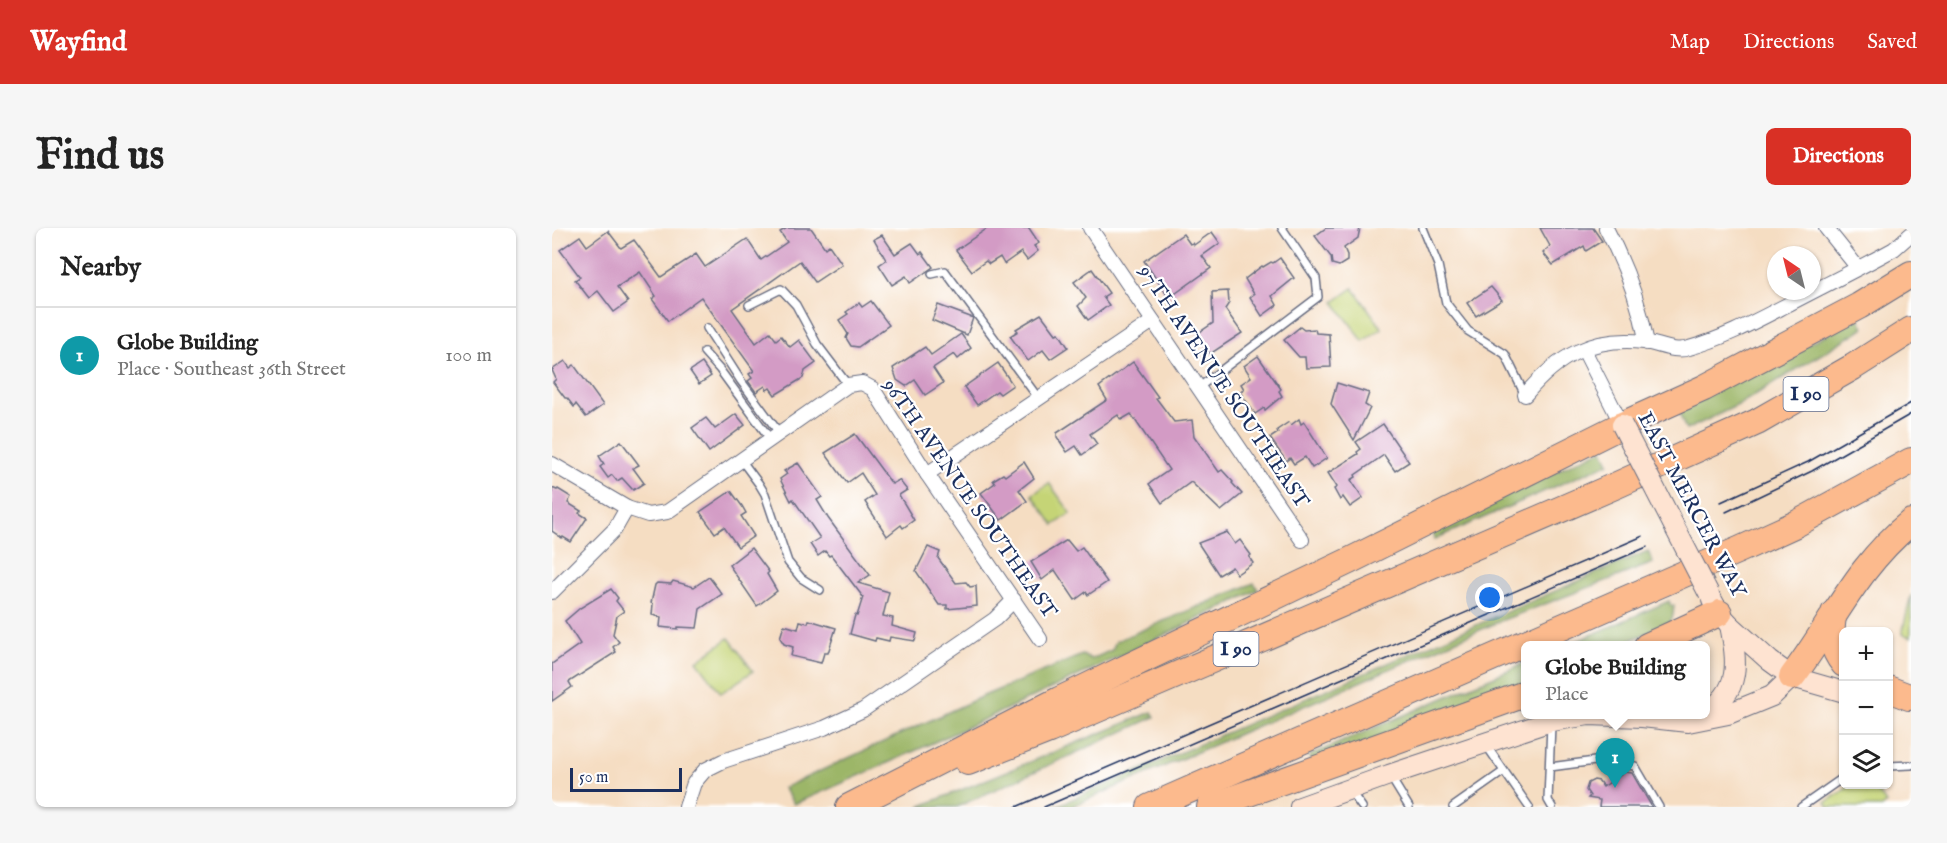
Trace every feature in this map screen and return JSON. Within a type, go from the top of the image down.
[{"type":"highway","points":[[851,807],[1059,700],[1349,561],[1622,425],[1704,388],[1859,306],[1911,274]]},
{"type":"highway","name":"I 90","points":[[851,807],[1049,730],[1617,485],[1757,422],[1853,367],[1911,330]]},
{"type":"highway","points":[[1530,641],[1759,541],[1832,505],[1911,461]]},
{"type":"highway","points":[[1792,677],[1809,654],[1835,610],[1873,558],[1911,522]]},
{"type":"highway","points":[[1835,610],[1831,635],[1834,648],[1839,656]]},
{"type":"highway","points":[[1655,641],[1719,611]]},
{"type":"highway","points":[[1150,807],[1521,645]]},
{"type":"highway","points":[[1210,807],[1521,695]]},
{"type":"street","name":"97TH AVENUE SOUTHEAST","points":[[1090,228],[1302,540]]},
{"type":"street","points":[[1606,228],[1621,257],[1640,307],[1647,343]]},
{"type":"street","points":[[1826,228],[1858,268]]},
{"type":"street","points":[[1526,395],[1544,373],[1560,360],[1602,343],[1620,340],[1686,350],[1706,343],[1757,320],[1894,249],[1911,234]]},
{"type":"street","points":[[927,474],[1153,321]]},
{"type":"street","name":"EAST MERCER WAY","points":[[1584,350],[1719,611],[1770,661],[1792,677],[1839,691]]},
{"type":"street","name":"96TH AVENUE SOUTHEAST","points":[[848,385],[862,383],[873,389],[927,474],[1040,639]]},
{"type":"street","points":[[552,464],[627,508],[648,515],[667,512],[848,385]]},
{"type":"street","points":[[552,592],[615,529],[627,508]]},
{"type":"street","points":[[686,807],[694,783],[705,770],[723,761],[824,728],[863,710],[995,619],[1014,600]]},
{"type":"street","points":[[1710,707],[1723,698],[1732,685],[1736,664],[1719,611]]},
{"type":"street","points":[[1710,715],[1728,714],[1772,696],[1792,677]]},
{"type":"street","points":[[1300,807],[1389,775],[1551,721],[1564,719]]},
{"type":"lane","points":[[1198,388],[1318,297],[1316,278],[1282,228]]},
{"type":"lane","points":[[1423,228],[1438,265],[1446,303],[1468,332],[1505,354],[1526,395]]},
{"type":"lane","points":[[932,274],[945,271],[1039,399]]},
{"type":"lane","points":[[749,305],[781,289],[796,305],[817,344],[848,385]]},
{"type":"lane","points":[[706,328],[775,437]]},
{"type":"lane","points":[[704,352],[775,437]]},
{"type":"lane","points":[[742,461],[765,494],[788,562],[801,578],[820,590]]},
{"type":"lane","points":[[1551,721],[1548,800],[1552,807]]},
{"type":"lane","points":[[1485,743],[1529,807]]},
{"type":"lane","points":[[1550,767],[1595,761],[1635,766],[1659,807]]},
{"type":"lane","points":[[1893,766],[1911,765]]},
{"type":"lane","points":[[1453,807],[1504,771]]},
{"type":"lane","points":[[1389,775],[1409,807]]},
{"type":"lane","points":[[1801,807],[1839,780]]},
{"type":"lane","points":[[1349,789],[1362,807]]},
{"type":"green space","points":[[1353,288],[1382,328],[1363,341],[1334,302]]},
{"type":"green space","points":[[1859,318],[1864,327],[1854,334],[1740,404],[1686,430],[1678,410]]},
{"type":"green space","points":[[1603,449],[1609,463],[1435,539],[1431,530]]},
{"type":"green space","points":[[1049,483],[1071,513],[1054,525],[1032,495]]},
{"type":"green space","points":[[1648,551],[1653,563],[1503,620],[1070,807],[1054,807]]},
{"type":"green space","points":[[1254,583],[1258,590],[1028,700],[853,779],[794,804],[783,788],[981,697],[1082,655],[1092,659],[1112,650],[1116,641]]},
{"type":"green space","points":[[1911,595],[1911,637],[1902,634]]},
{"type":"green space","points":[[1669,601],[1671,606],[1674,605],[1670,623],[1628,641],[1577,641]]},
{"type":"green space","points":[[729,638],[753,671],[721,693],[697,661]]},
{"type":"green space","points":[[1521,665],[1521,687],[1312,763],[1309,756]]},
{"type":"green space","points":[[1152,712],[1155,717],[957,807],[919,807]]},
{"type":"green space","points":[[1846,789],[1876,789],[1886,803],[1881,807],[1829,807],[1826,802]]},
{"type":"building","points":[[787,228],[811,228],[825,248],[829,245],[842,264],[815,282],[800,261],[732,309],[756,343],[770,332],[776,340],[781,336],[790,347],[799,340],[816,363],[805,371],[803,378],[775,395],[770,388],[767,390],[765,386],[756,392],[748,381],[752,378],[749,374],[754,371],[701,297],[668,321],[652,299],[656,296],[640,272],[617,287],[628,302],[614,312],[598,291],[589,298],[575,280],[580,277],[560,250],[580,236],[587,246],[608,231],[621,248],[634,240],[661,277],[696,254],[705,267],[747,239],[761,260],[787,242],[780,232]]},
{"type":"building","points":[[988,228],[1029,228],[1039,243],[1034,246],[1038,251],[1027,260],[1021,252],[1004,264],[1000,257],[989,264],[986,261],[972,271],[956,250]]},
{"type":"building","points":[[1326,228],[1360,228],[1358,238],[1344,248],[1347,261],[1339,266],[1332,264],[1331,257],[1315,236]]},
{"type":"building","points":[[1540,228],[1593,228],[1602,241],[1586,251],[1584,246],[1553,265],[1543,253],[1550,246]]},
{"type":"building","points":[[1212,232],[1220,243],[1202,256],[1211,268],[1169,298],[1144,261],[1183,234],[1190,244],[1194,245]]},
{"type":"building","points":[[882,235],[895,254],[912,243],[933,267],[910,283],[906,276],[892,285],[879,265],[886,260],[874,239]]},
{"type":"building","points":[[1280,258],[1294,278],[1272,296],[1277,305],[1262,316],[1250,297],[1254,294],[1245,279],[1262,266]]},
{"type":"building","points":[[1092,269],[1109,293],[1103,297],[1109,305],[1088,320],[1078,306],[1086,298],[1074,282]]},
{"type":"building","points":[[1491,287],[1502,300],[1476,316],[1467,303]]},
{"type":"building","points":[[1228,291],[1229,303],[1225,309],[1242,333],[1210,354],[1197,334],[1213,323],[1212,292]]},
{"type":"building","points":[[871,301],[889,325],[858,347],[851,346],[846,338],[848,334],[839,320],[859,303],[862,307]]},
{"type":"building","points":[[938,305],[973,318],[967,335],[932,320]]},
{"type":"building","points":[[1041,314],[1056,334],[1059,333],[1068,347],[1050,359],[1043,350],[1028,361],[1010,336],[1018,331],[1016,329]]},
{"type":"building","points":[[1300,327],[1304,330],[1315,329],[1316,333],[1329,334],[1331,367],[1306,368],[1305,357],[1299,357],[1284,340]]},
{"type":"building","points":[[961,334],[971,348],[958,359],[954,354],[933,368],[943,383],[925,395],[915,380],[906,386],[897,380],[893,368],[925,347],[931,355]]},
{"type":"building","points":[[1258,356],[1281,389],[1279,391],[1282,396],[1265,410],[1264,408],[1255,414],[1240,392],[1244,389],[1241,384],[1251,377],[1244,366]]},
{"type":"building","points":[[565,361],[570,368],[574,365],[603,405],[586,417],[576,404],[574,407],[565,398],[553,382],[556,379],[552,370]]},
{"type":"building","points":[[1133,362],[1174,422],[1192,420],[1194,436],[1219,472],[1222,470],[1242,494],[1221,511],[1191,482],[1162,503],[1149,484],[1169,470],[1131,414],[1121,420],[1118,415],[1090,434],[1097,444],[1082,455],[1076,446],[1067,452],[1057,437],[1057,433],[1107,400],[1099,387]]},
{"type":"building","points":[[702,363],[711,376],[699,384],[690,371]]},
{"type":"building","points":[[998,363],[1013,385],[1000,394],[997,391],[977,405],[964,387]]},
{"type":"building","points":[[1337,383],[1369,393],[1365,405],[1370,408],[1354,440],[1331,404]]},
{"type":"building","points":[[736,414],[745,425],[709,452],[692,428],[706,418],[715,429]]},
{"type":"building","points":[[1299,419],[1301,424],[1304,422],[1327,458],[1312,468],[1305,457],[1294,464],[1290,458],[1286,461],[1270,438],[1289,422],[1291,425]]},
{"type":"building","points":[[1383,424],[1409,462],[1395,471],[1384,455],[1355,475],[1356,477],[1351,480],[1363,498],[1350,507],[1343,497],[1340,500],[1334,489],[1337,487],[1328,473],[1358,454],[1357,452],[1361,449],[1356,442]]},
{"type":"building","points":[[855,434],[892,484],[899,480],[907,490],[899,495],[914,520],[903,528],[901,525],[887,536],[865,502],[875,495],[861,473],[847,483],[825,453]]},
{"type":"building","points":[[621,441],[639,465],[633,468],[644,483],[633,490],[622,478],[617,481],[612,475],[608,478],[600,467],[604,464],[599,456]]},
{"type":"building","points":[[1024,462],[1034,478],[1019,490],[1027,501],[1001,520],[981,493],[995,483],[993,480],[1003,474],[1005,476]]},
{"type":"building","points":[[798,463],[822,497],[817,500],[828,518],[870,575],[858,583],[889,592],[883,616],[893,618],[892,626],[917,633],[915,641],[890,637],[889,641],[876,638],[875,641],[850,634],[863,597],[831,555],[829,556],[825,551],[818,556],[810,544],[820,538],[793,499],[791,501],[780,479],[787,474],[784,471]]},
{"type":"building","points":[[552,488],[571,497],[568,503],[587,518],[571,542],[552,531]]},
{"type":"building","points":[[731,491],[746,513],[741,516],[754,536],[738,547],[724,527],[715,533],[700,512]]},
{"type":"building","points":[[1227,532],[1235,544],[1240,540],[1251,555],[1249,557],[1253,563],[1237,574],[1232,567],[1219,575],[1198,543]]},
{"type":"building","points":[[1067,540],[1076,551],[1082,547],[1107,582],[1088,595],[1086,592],[1075,600],[1055,570],[1042,580],[1031,562]]},
{"type":"building","points":[[928,547],[940,552],[938,558],[956,583],[966,582],[970,587],[976,586],[977,606],[947,609],[947,605],[939,605],[916,571]]},
{"type":"building","points":[[751,548],[769,572],[767,574],[777,591],[757,606],[729,565]]},
{"type":"building","points":[[709,577],[722,594],[700,609],[697,628],[660,627],[661,617],[652,615],[653,604],[651,603],[655,585],[657,583],[671,584],[673,581],[694,587]]},
{"type":"building","points":[[611,589],[618,598],[616,601],[624,611],[617,616],[613,634],[619,642],[613,647],[616,652],[569,682],[572,687],[552,701],[552,664],[580,644],[565,621],[580,608]]},
{"type":"building","points":[[809,620],[836,628],[828,653],[824,653],[821,663],[791,656],[793,647],[784,644],[780,638],[784,625],[798,629],[800,621],[808,623]]},
{"type":"building","points":[[1625,772],[1632,773],[1652,807],[1599,807],[1600,800],[1588,798],[1590,796],[1586,790],[1588,783],[1594,780],[1599,781],[1603,787]]},
{"type":"tram line","points":[[1721,502],[1808,462],[1911,403]]},
{"type":"tram line","points":[[1726,512],[1812,471],[1911,414]]},
{"type":"tram line","points":[[1016,807],[1643,536]]},
{"type":"tram line","points":[[1044,807],[1647,547]]},
{"type":"place","name":"Globe Building","points":[[1615,788]]}]
